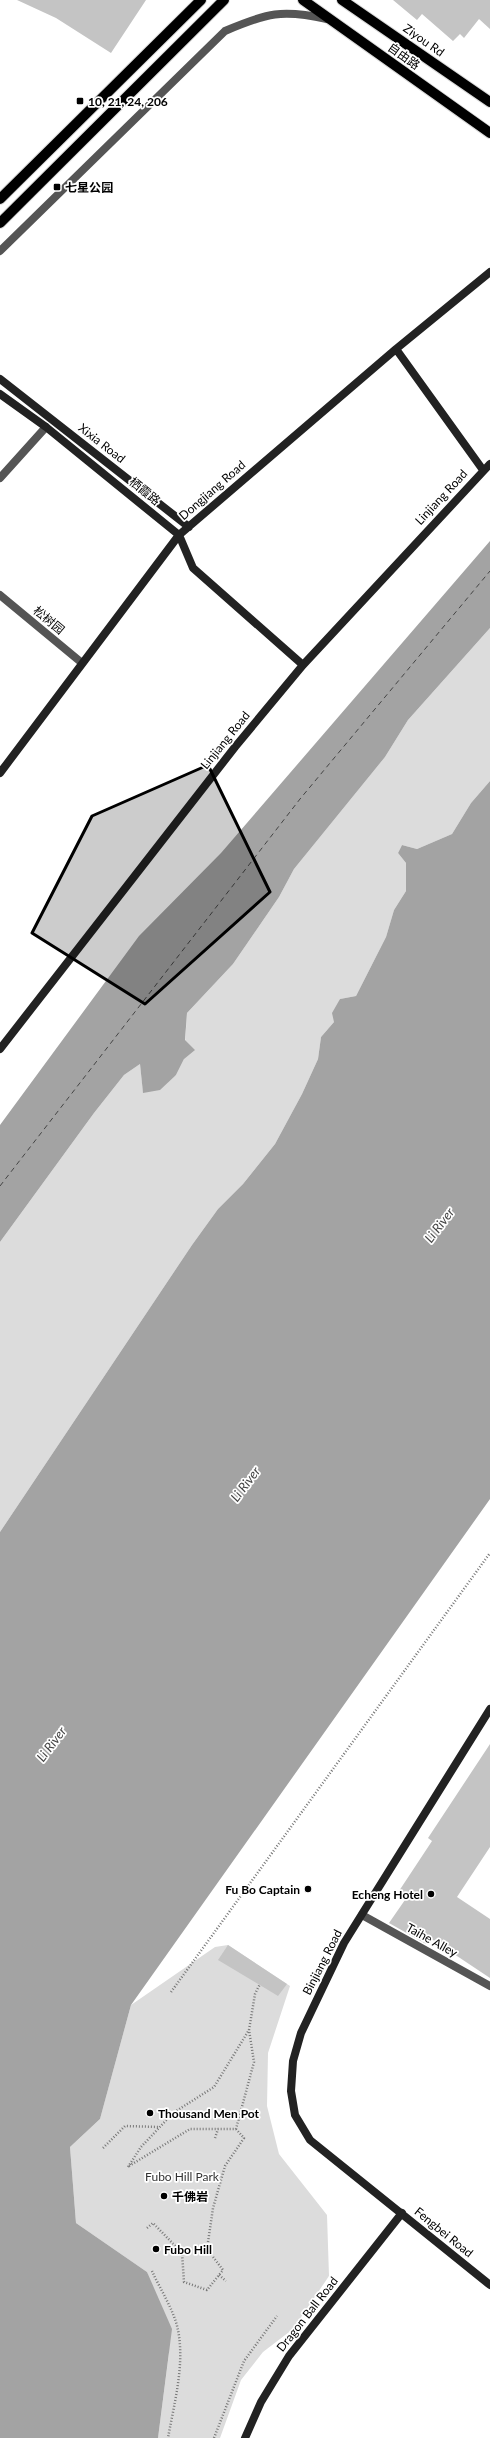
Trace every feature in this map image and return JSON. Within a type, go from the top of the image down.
[{"type":"main road","points":[[0,199],[201,0]]},
{"type":"main road","points":[[0,223],[224,0]]},
{"type":"main road","name":"自由路","points":[[303,0],[490,133]]},
{"type":"main road","name":"Ziyou Rd","points":[[342,0],[490,102]]},
{"type":"street","name":"Dongjiang Road","points":[[0,773],[179,535],[396,349],[490,272]]},
{"type":"street","points":[[396,349],[483,470]]},
{"type":"street","name":"Xixia Road","points":[[0,379],[189,527]]},
{"type":"street","name":"栖霞路","points":[[0,394],[46,426],[179,535]]},
{"type":"street","name":"Linjiang Road","points":[[0,1049],[235,747],[302,665],[490,464]]},
{"type":"street","points":[[179,535],[192,568],[302,665]]},
{"type":"street","name":"Binjiang Road","points":[[402,2213],[310,2140],[295,2115],[291,2091],[293,2061],[301,2033],[332,1966],[490,1709]]},
{"type":"street","name":"Fengbei Road","points":[[402,2213],[490,2285]]},
{"type":"street","name":"Dragon Ball Road","points":[[245,2438],[261,2402],[289,2356],[402,2213]]},
{"type":"lane","points":[[0,251],[225,31],[260,16],[278,12],[305,14],[330,19]]},
{"type":"lane","points":[[0,478],[46,426]]},
{"type":"lane","name":"松树园","points":[[0,595],[82,663]]},
{"type":"lane","name":"Taihe Alley","points":[[362,1915],[490,1986]]},
{"type":"path","points":[[171,1992],[490,1553]]},
{"type":"path","points":[[236,2129],[254,2062],[249,2030],[255,1994],[260,1984]]},
{"type":"path","points":[[147,2228],[153,2223],[182,2253],[184,2282],[206,2290],[223,2270],[207,2249],[213,2208],[224,2166],[244,2138],[236,2129],[190,2129],[128,2166],[141,2147],[173,2113],[214,2087],[249,2030]]},
{"type":"path","points":[[103,2148],[125,2126],[160,2127]]},
{"type":"path","points":[[215,2138],[218,2129]]},
{"type":"path","points":[[152,2271],[178,2329],[180,2346],[176,2392],[168,2438]]},
{"type":"path","points":[[219,2275],[226,2281]]},
{"type":"path","points":[[214,2438],[244,2361],[277,2316]]},
{"type":"highlighted area","points":[[208,765],[270,892],[145,1004],[32,933],[92,816]]},
{"type":"green space","points":[[490,628],[490,781],[471,803],[452,834],[417,849],[402,845],[398,853],[406,863],[406,891],[394,910],[386,937],[356,996],[340,999],[334,1022],[321,1037],[318,1059],[302,1094],[275,1144],[243,1184],[218,1209],[192,1245],[0,1532],[0,1242],[94,1113],[124,1075],[140,1064],[143,1092],[176,1075],[184,1059],[187,1013],[233,964],[279,897],[294,869],[385,757],[408,720]]},
{"type":"green space","name":"Fubo Hill Park","points":[[228,1945],[290,1986],[268,2053],[267,2106],[279,2154],[327,2215],[329,2276],[293,2329],[263,2352],[241,2380],[220,2438],[158,2438],[169,2353],[147,2272],[76,2223],[70,2147],[100,2119],[131,2005],[215,1947]]},
{"type":"water","points":[[490,541],[490,628],[408,720],[385,757],[294,869],[279,897],[233,964],[187,1013],[185,1040],[195,1050],[184,1059],[176,1075],[160,1090],[143,1093],[140,1064],[124,1075],[94,1113],[0,1242],[0,1125],[139,936],[221,853]]},
{"type":"water","name":"Li River","points":[[490,781],[490,1499],[131,2005],[100,2119],[70,2147],[76,2223],[147,2272],[172,2329],[158,2438],[0,2438],[0,1532],[192,1245],[218,1209],[243,1184],[275,1144],[302,1094],[318,1059],[321,1037],[334,1022],[332,1013],[340,999],[356,996],[386,937],[394,910],[406,891],[406,863],[398,853],[402,845],[417,849],[452,834],[471,803]]},
{"type":"building","points":[[17,0],[146,0],[111,53],[56,18]]},
{"type":"building","points":[[393,0],[490,0],[490,29],[479,19],[464,38],[460,34],[453,41],[422,14],[417,20]]},
{"type":"building","name":"Echeng Hotel","points":[[490,1744],[490,1847],[457,1897],[490,1919],[490,1978],[430,1938],[426,1944],[389,1923],[407,1897],[399,1891],[432,1841],[428,1838]]},
{"type":"building","points":[[228,1945],[287,1984],[278,1996],[218,1960]]},
{"type":"ferry route","points":[[0,1186],[300,799],[490,571]]},
{"type":"place","name":"10, 21, 24, 206","points":[[80,101]]},
{"type":"place","name":"七星公园","points":[[57,187]]},
{"type":"place","name":"Fu Bo Captain","points":[[308,1889]]},
{"type":"place","name":"Echeng Hotel","points":[[431,1894]]},
{"type":"place","name":"Thousand Men Pot","points":[[150,2113]]},
{"type":"place","name":"千佛岩","points":[[164,2196]]},
{"type":"place","name":"Fubo Hill","points":[[156,2249]]}]
